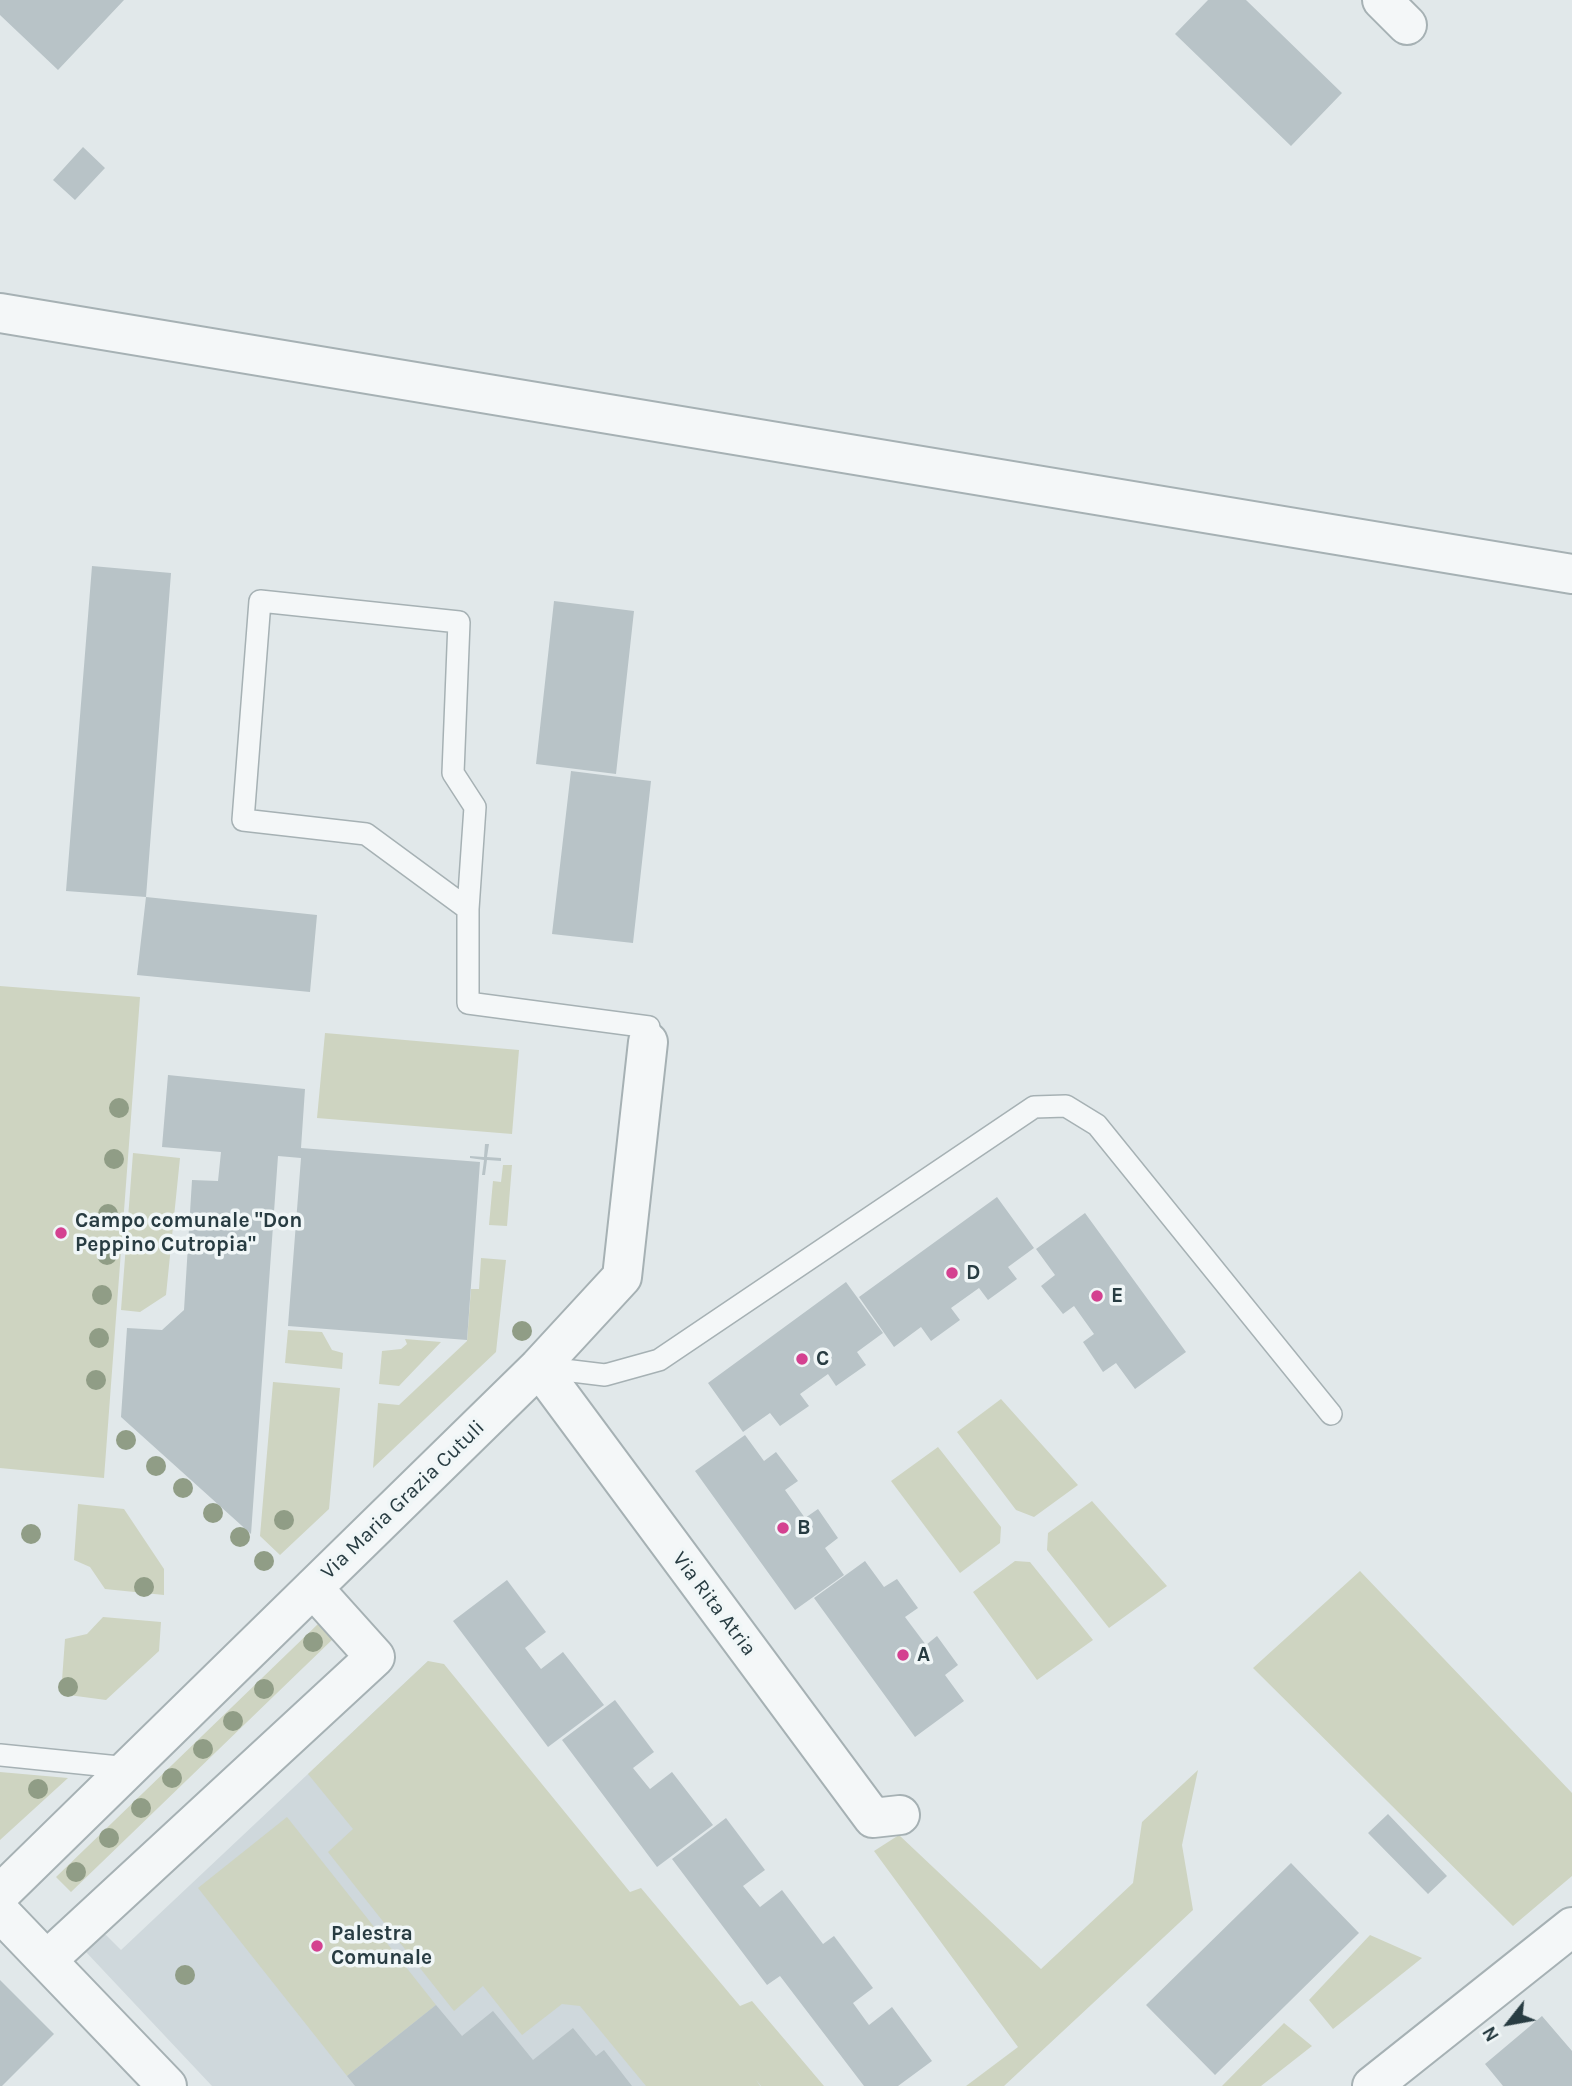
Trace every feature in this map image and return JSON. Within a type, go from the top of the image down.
[{"type":"street","points":[[0,313],[1572,573]]},
{"type":"street","name":"Via Maria Grazia Cutuli","points":[[0,1894],[538,1367],[622,1277],[648,1035]]},
{"type":"street","name":"Via Rita Atria","points":[[538,1367],[873,1818],[900,1815]]},
{"type":"street","points":[[47,1960],[375,1657],[313,1588]]},
{"type":"street","points":[[0,1912],[167,2086]]},
{"type":"street","points":[[1372,2086],[1572,1927]]},
{"type":"lane","points":[[468,909],[366,834],[243,820],[260,601],[459,622],[453,774],[475,807],[468,909],[468,1003],[648,1035]]},
{"type":"lane","points":[[538,1367],[605,1375],[659,1360],[1034,1107],[1066,1106],[1097,1125],[1331,1414]]},
{"type":"lane","points":[[0,1755],[129,1768]]},
{"type":"shaded area","points":[[428,1661],[761,2086],[212,2086],[86,1952],[88,1945],[99,1936],[106,1935],[121,1950]]},
{"type":"green space","name":"Campo comunale \"Don Peppino Cutropia\"","points":[[0,986],[140,997],[104,1478],[0,1468]]},
{"type":"green space","points":[[325,1033],[519,1050],[512,1134],[317,1118]]},
{"type":"green space","points":[[133,1153],[180,1158],[166,1295],[140,1312],[121,1310]]},
{"type":"green space","points":[[503,1165],[512,1165],[507,1226],[489,1225],[493,1181],[501,1182]]},
{"type":"green space","points":[[481,1258],[506,1260],[496,1352],[373,1468],[378,1403],[399,1405],[467,1341],[471,1289],[479,1289]]},
{"type":"green space","points":[[288,1330],[322,1332],[332,1350],[343,1353],[342,1369],[285,1363]]},
{"type":"green space","points":[[405,1339],[441,1342],[399,1386],[379,1384],[382,1351],[401,1349],[407,1344]]},
{"type":"green space","points":[[273,1382],[340,1388],[329,1509],[280,1555],[260,1536]]},
{"type":"green space","points":[[1001,1399],[1078,1485],[1034,1517],[1016,1510],[957,1432]]},
{"type":"green space","points":[[938,1447],[1001,1527],[1000,1543],[960,1573],[891,1481]]},
{"type":"green space","points":[[1092,1501],[1167,1586],[1109,1628],[1047,1550],[1048,1533]]},
{"type":"green space","points":[[78,1504],[124,1509],[164,1569],[164,1595],[105,1589],[90,1567],[74,1560]]},
{"type":"green space","points":[[1015,1561],[1030,1562],[1093,1640],[1037,1680],[973,1592]]},
{"type":"green space","points":[[1360,1571],[1572,1793],[1572,1876],[1513,1926],[1253,1668]]},
{"type":"green space","points":[[103,1617],[161,1622],[159,1651],[106,1700],[61,1694],[65,1639],[87,1634]]},
{"type":"green space","points":[[319,1623],[334,1638],[71,1892],[56,1877]]},
{"type":"green space","points":[[428,1661],[444,1664],[630,1892],[641,1888],[740,2006],[752,2001],[824,2086],[761,2086],[756,2080],[760,2086],[646,2086],[580,2006],[562,2004],[522,2035],[483,1986],[454,2011],[328,1852],[353,1829],[308,1774]]},
{"type":"green space","points":[[1198,1770],[1182,1845],[1193,1910],[1004,2086],[966,2086],[1018,2047],[874,1851],[899,1835],[1041,1969],[1133,1883],[1142,1822]]},
{"type":"green space","points":[[0,1772],[68,1778],[0,1840]]},
{"type":"green space","name":"Palestra Comunale","points":[[287,1817],[436,2005],[347,2076],[198,1888]]},
{"type":"green space","points":[[1370,1935],[1422,1958],[1333,2029],[1309,2000]]},
{"type":"green space","points":[[1284,2023],[1312,2046],[1261,2086],[1222,2086]]},
{"type":"building","points":[[0,0],[124,0],[58,70],[0,15]]},
{"type":"building","points":[[1208,0],[1246,0],[1342,93],[1291,146],[1175,34]]},
{"type":"building","points":[[83,147],[105,168],[75,200],[53,180]]},
{"type":"building","points":[[92,566],[171,573],[146,897],[66,891]]},
{"type":"building","points":[[554,601],[634,611],[616,774],[536,764]]},
{"type":"building","points":[[571,771],[651,781],[633,943],[552,934]]},
{"type":"building","points":[[146,897],[317,915],[310,992],[137,975]]},
{"type":"building","points":[[168,1075],[305,1089],[301,1148],[480,1162],[467,1340],[288,1326],[301,1158],[278,1156],[251,1534],[121,1417],[127,1328],[162,1330],[184,1310],[192,1180],[218,1181],[221,1152],[162,1147]]},
{"type":"building","points":[[485,1144],[489,1144],[487,1157],[501,1158],[501,1161],[487,1160],[485,1175],[482,1175],[484,1160],[470,1156],[484,1157]]},
{"type":"building","name":"D","points":[[997,1197],[1034,1248],[1008,1267],[1017,1279],[988,1300],[979,1288],[951,1308],[960,1320],[931,1341],[921,1327],[894,1347],[859,1297]]},
{"type":"building","name":"E","points":[[1085,1213],[1186,1352],[1135,1389],[1116,1363],[1103,1372],[1083,1342],[1094,1334],[1074,1306],[1063,1314],[1041,1286],[1055,1275],[1036,1249]]},
{"type":"building","name":"C","points":[[846,1282],[883,1333],[857,1352],[866,1365],[836,1386],[828,1374],[800,1394],[809,1406],[780,1426],[770,1413],[743,1432],[708,1383]]},
{"type":"building","name":"B","points":[[745,1435],[764,1461],[776,1452],[798,1481],[785,1490],[805,1518],[818,1509],[838,1538],[825,1548],[844,1575],[795,1610],[695,1471]]},
{"type":"building","name":"A","points":[[865,1561],[884,1587],[897,1579],[918,1608],[905,1617],[926,1645],[937,1636],[958,1665],[945,1675],[964,1701],[915,1737],[814,1598]]},
{"type":"building","points":[[507,1580],[546,1632],[525,1648],[541,1669],[563,1652],[604,1705],[548,1747],[453,1621]]},
{"type":"building","points":[[615,1700],[654,1752],[633,1768],[650,1789],[672,1772],[713,1825],[657,1867],[562,1740]]},
{"type":"building","points":[[1388,1814],[1447,1876],[1428,1894],[1368,1833]]},
{"type":"building","points":[[726,1818],[765,1870],[743,1886],[760,1907],[782,1890],[823,1944],[834,1936],[873,1988],[853,2003],[869,2025],[892,2007],[932,2061],[898,2086],[864,2086],[780,1976],[767,1985],[672,1859]]},
{"type":"building","points":[[1291,1863],[1359,1933],[1215,2075],[1146,2005]]},
{"type":"building","points":[[0,1980],[54,2034],[2,2086],[0,2086]]},
{"type":"building","points":[[436,2005],[462,2036],[493,2011],[533,2060],[573,2028],[596,2056],[604,2050],[632,2086],[355,2086],[347,2076]]},
{"type":"building","points":[[1542,2016],[1572,2051],[1572,2086],[1503,2086],[1485,2064]]},
{"type":"place","name":"Campo comunale \"Don Peppino Cutropia\"","points":[[61,1233]]},
{"type":"place","name":"D","points":[[952,1273]]},
{"type":"place","name":"E","points":[[1097,1296]]},
{"type":"place","name":"C","points":[[802,1359]]},
{"type":"place","name":"B","points":[[783,1528]]},
{"type":"place","name":"A","points":[[903,1655]]},
{"type":"place","name":"Palestra Comunale","points":[[317,1946]]}]
